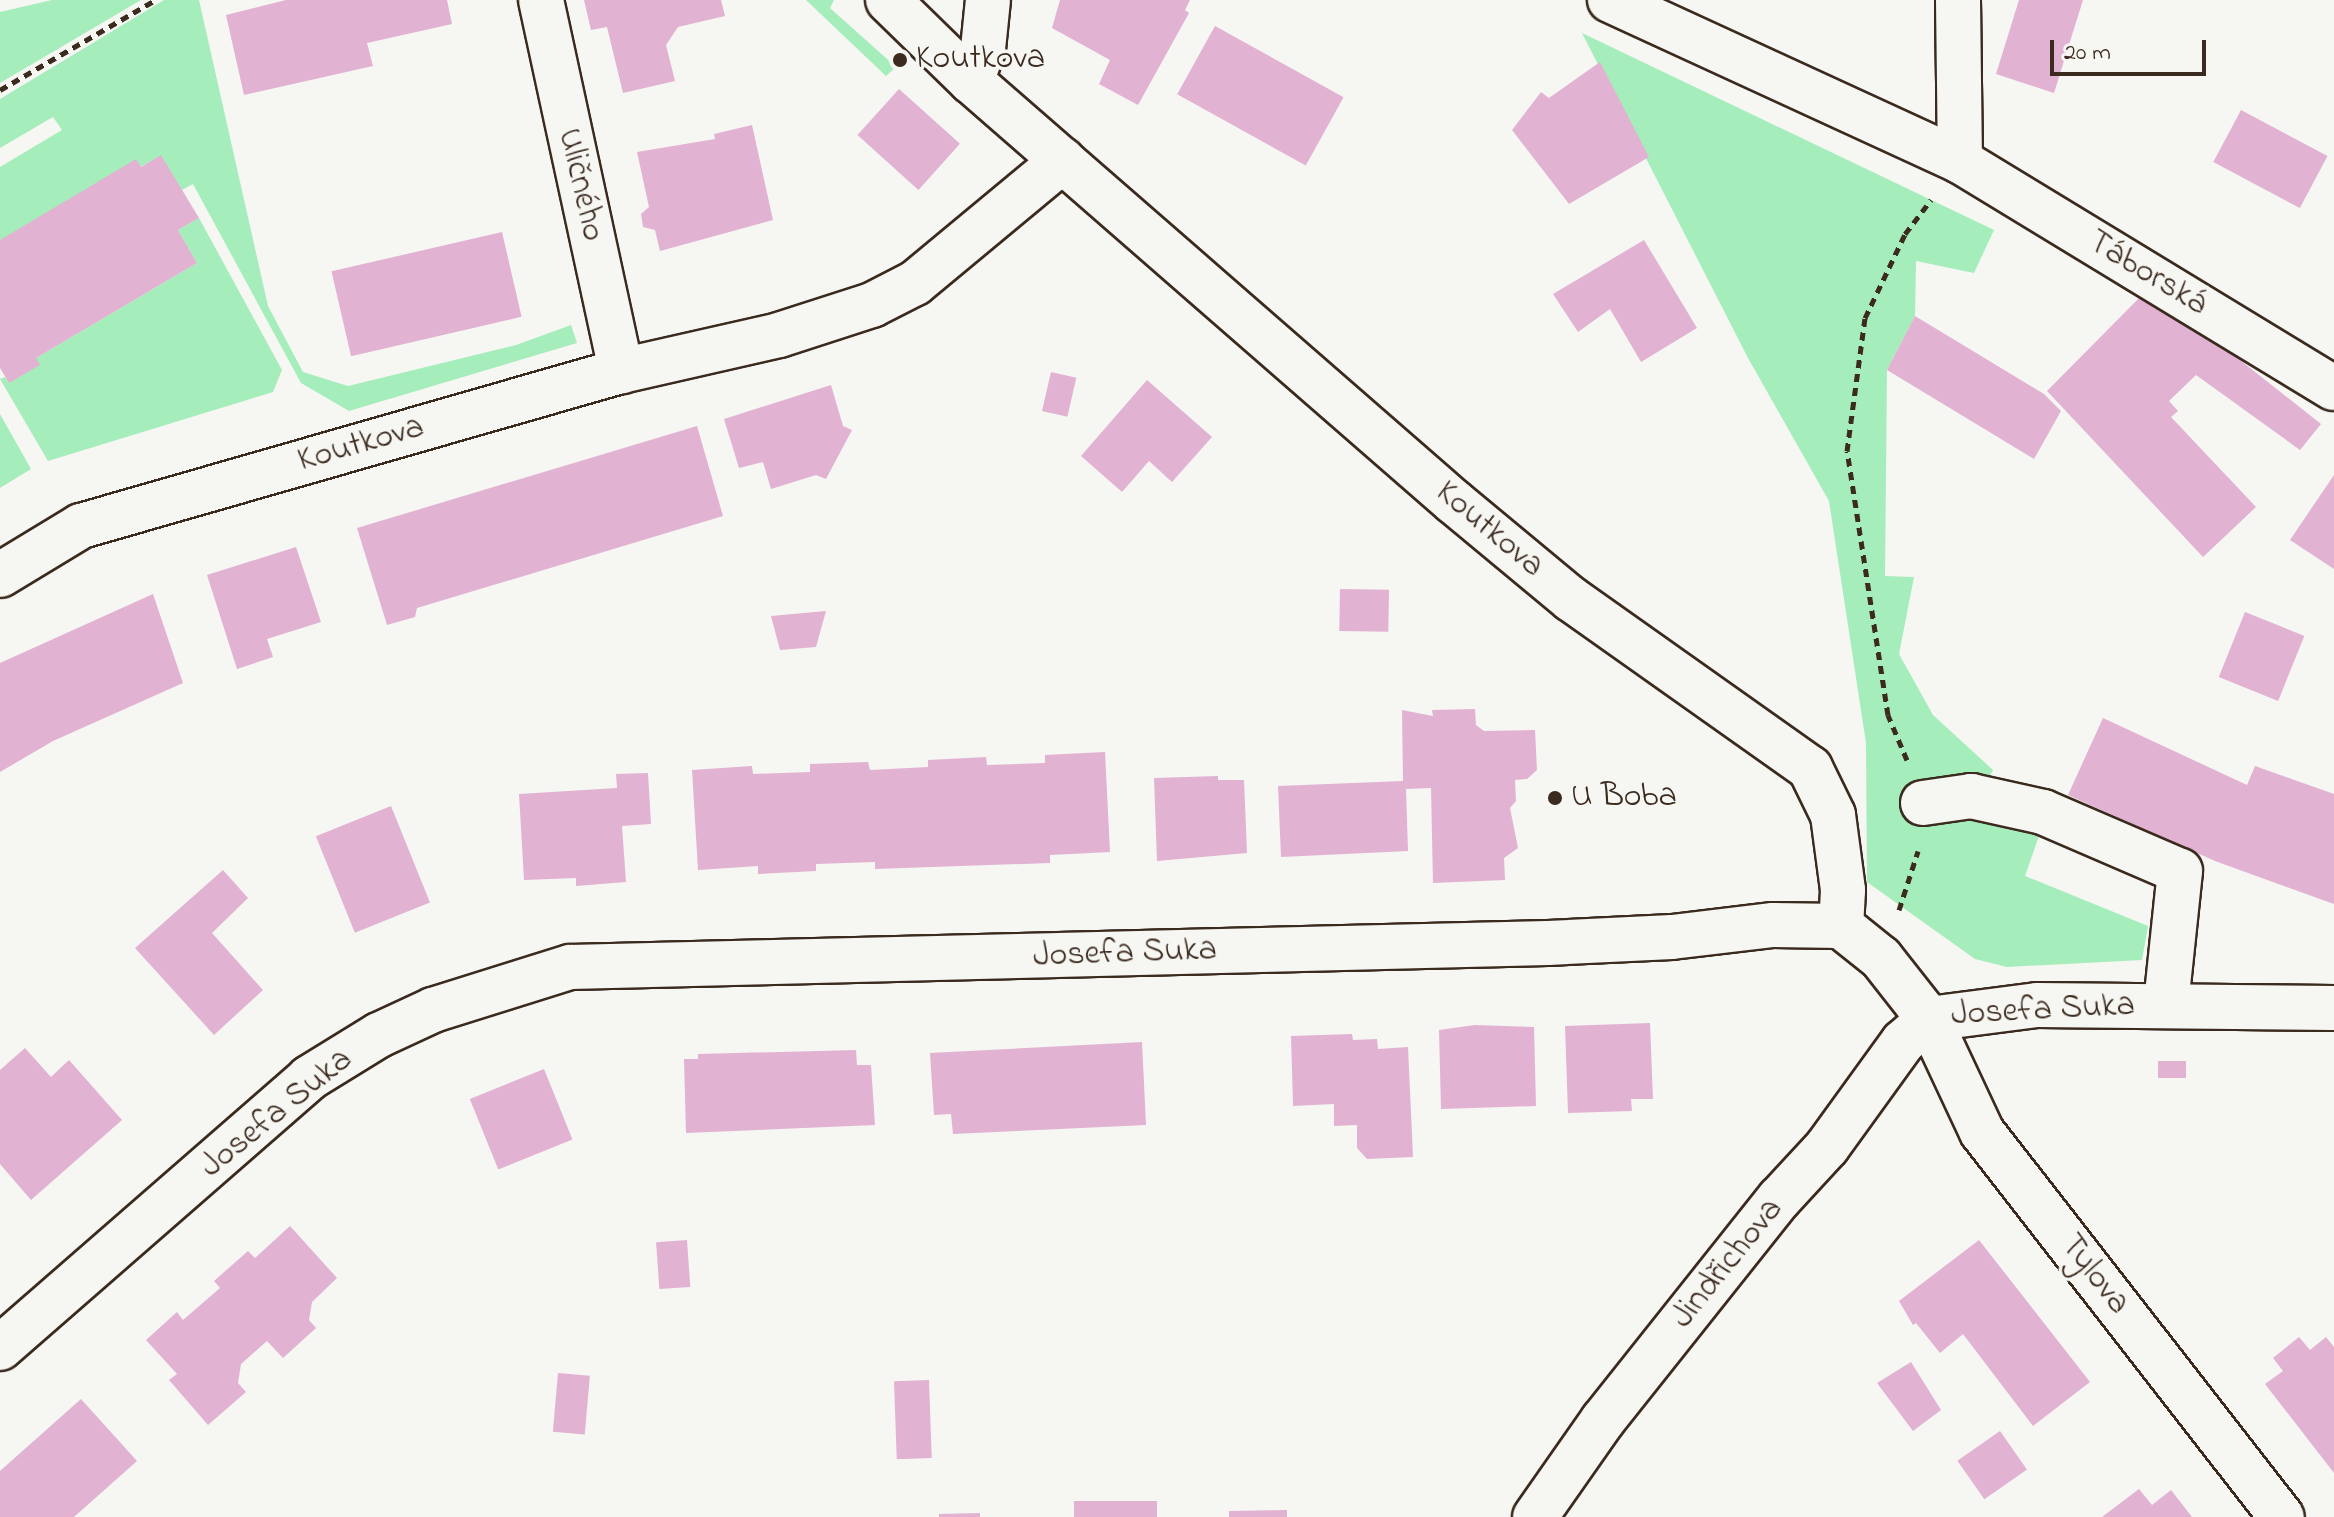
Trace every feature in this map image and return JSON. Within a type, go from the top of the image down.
[{"type":"street","name":"Uličného","points":[[541,0],[621,371]]},
{"type":"street","name":"Koutkova","points":[[888,0],[971,81],[1571,599],[1810,768],[1833,815],[1843,890],[1856,938]]},
{"type":"street","points":[[971,81],[983,49],[988,0]]},
{"type":"street","points":[[1958,0],[1960,161]]},
{"type":"street","name":"Táborská","points":[[1639,6],[1960,161],[2334,388]]},
{"type":"street","name":"Koutkova","points":[[0,575],[81,526],[621,371],[779,335],[872,305],[915,283],[1063,160]]},
{"type":"street","points":[[1923,803],[1971,796],[2043,812],[2180,871],[2166,1005]]},
{"type":"street","name":"Josefa Suka","points":[[0,1348],[309,1078],[379,1035],[433,1010],[570,967],[1548,943],[1773,925],[1856,938],[1929,1019],[2037,1005],[2334,1008]]},
{"type":"street","name":"Jindřichova","points":[[1535,1517],[1603,1420],[1779,1199],[1827,1147],[1903,1042],[1929,1019]]},
{"type":"street","name":"Tylova","points":[[1929,1019],[1982,1132],[2282,1517]]},
{"type":"path","points":[[0,90],[155,0]]},
{"type":"path","points":[[1856,938],[1893,923],[1914,871],[1923,803],[1888,715],[1847,451],[1865,318],[1905,234],[1960,161]]},
{"type":"green space","points":[[52,0],[141,0],[0,83],[0,12]]},
{"type":"green space","points":[[164,0],[199,0],[268,306],[303,372],[348,386],[516,345],[571,325],[577,343],[349,411],[301,383],[193,184],[182,190],[161,156],[0,240],[0,167],[62,130],[53,117],[0,148],[0,99]]},
{"type":"green space","points":[[806,0],[834,0],[830,8],[896,67],[886,76]]},
{"type":"green space","points":[[1582,33],[1994,230],[1974,273],[1916,261],[1915,316],[1887,370],[1885,576],[1914,577],[1899,654],[1933,715],[1993,770],[1981,792],[2041,830],[2025,876],[2148,926],[2142,960],[2007,967],[1975,959],[1867,882],[1866,743],[1829,501],[1748,358]]},
{"type":"green space","points":[[199,218],[282,370],[273,392],[48,461],[0,379],[5,377],[9,383],[36,358],[197,263],[178,230]]},
{"type":"green space","points":[[0,414],[31,469],[0,488]]},
{"type":"building","points":[[286,0],[447,0],[452,24],[367,43],[373,66],[244,95],[226,15]]},
{"type":"building","points":[[584,0],[721,0],[725,16],[678,27],[666,45],[675,81],[623,93],[607,27],[591,30]]},
{"type":"building","points":[[1060,0],[1190,0],[1185,10],[1189,13],[1138,105],[1099,84],[1110,60],[1052,28]]},
{"type":"building","points":[[2019,0],[2083,0],[2054,93],[1996,74]]},
{"type":"building","points":[[1215,26],[1344,97],[1306,165],[1177,94]]},
{"type":"building","points":[[1600,62],[1649,157],[1569,204],[1512,130],[1541,92],[1549,98]]},
{"type":"building","points":[[899,89],[960,144],[918,190],[858,135]]},
{"type":"building","points":[[2241,110],[2328,156],[2300,208],[2213,162]]},
{"type":"building","points":[[752,125],[773,220],[660,251],[655,230],[643,227],[641,214],[649,207],[637,152],[715,139],[714,134]]},
{"type":"building","points":[[161,155],[199,218],[178,230],[197,263],[36,358],[40,365],[9,383],[0,368],[0,240],[136,159],[141,167]]},
{"type":"building","points":[[502,232],[522,317],[351,356],[331,271]]},
{"type":"building","points":[[1644,240],[1697,328],[1641,362],[1610,309],[1578,332],[1553,294]]},
{"type":"building","points":[[2149,288],[2321,424],[2300,450],[2196,375],[2169,401],[2178,411],[2171,417],[2256,507],[2203,557],[2047,391]]},
{"type":"building","points":[[1915,316],[2044,394],[2061,411],[2034,459],[1887,370]]},
{"type":"building","points":[[1051,372],[1076,378],[1067,417],[1042,411]]},
{"type":"building","points":[[1147,380],[1212,437],[1172,482],[1149,461],[1122,492],[1081,456]]},
{"type":"building","points":[[831,385],[843,426],[852,430],[826,479],[816,475],[771,489],[763,462],[739,468],[724,419]]},
{"type":"building","points":[[697,426],[723,516],[417,608],[415,617],[387,625],[357,528]]},
{"type":"building","points":[[2334,475],[2334,569],[2290,540]]},
{"type":"building","points":[[296,547],[321,622],[267,639],[273,657],[237,669],[207,575]]},
{"type":"building","points":[[1340,589],[1389,590],[1388,632],[1339,631]]},
{"type":"building","points":[[153,594],[183,683],[53,741],[0,772],[0,663]]},
{"type":"building","points":[[826,611],[816,647],[780,650],[771,616]]},
{"type":"building","points":[[2245,612],[2304,636],[2278,701],[2219,677]]},
{"type":"building","points":[[1475,709],[1476,725],[1484,731],[1535,730],[1537,770],[1527,779],[1515,780],[1516,801],[1510,808],[1518,848],[1504,858],[1505,880],[1433,883],[1431,788],[1406,789],[1408,851],[1281,857],[1278,786],[1403,781],[1402,710],[1433,716],[1432,710]]},
{"type":"building","points":[[2103,718],[2247,785],[2255,766],[2334,794],[2334,904],[2215,861],[2068,795]]},
{"type":"building","points":[[1105,752],[1110,852],[1050,855],[1050,863],[875,869],[875,862],[816,864],[816,871],[758,874],[758,866],[698,870],[692,770],[752,766],[753,774],[810,772],[810,764],[868,762],[870,770],[928,767],[928,760],[986,757],[987,765],[1045,763],[1045,755]]},
{"type":"building","points":[[648,773],[651,824],[622,826],[626,882],[576,886],[576,878],[524,880],[519,794],[617,788],[616,774]]},
{"type":"building","points":[[1218,776],[1218,780],[1244,780],[1247,853],[1157,861],[1154,778]]},
{"type":"building","points":[[391,806],[430,902],[355,933],[316,836]]},
{"type":"building","points":[[223,870],[248,898],[212,933],[263,990],[214,1035],[135,948]]},
{"type":"building","points":[[1650,1023],[1653,1099],[1631,1099],[1632,1111],[1568,1113],[1565,1026]]},
{"type":"building","points":[[1475,1025],[1534,1027],[1536,1106],[1441,1109],[1439,1030]]},
{"type":"building","points":[[1352,1034],[1353,1040],[1377,1039],[1378,1049],[1408,1047],[1413,1157],[1367,1159],[1357,1148],[1357,1125],[1334,1126],[1334,1104],[1293,1106],[1291,1036]]},
{"type":"building","points":[[1142,1042],[1146,1125],[953,1134],[951,1114],[934,1115],[930,1053]]},
{"type":"building","points":[[25,1048],[51,1077],[69,1060],[122,1120],[31,1200],[0,1164],[0,1070]]},
{"type":"building","points":[[856,1050],[857,1065],[871,1065],[875,1125],[686,1133],[684,1059],[698,1059],[698,1054]]},
{"type":"building","points":[[2158,1061],[2186,1061],[2186,1078],[2158,1078]]},
{"type":"building","points":[[544,1069],[572,1139],[498,1169],[470,1099]]},
{"type":"building","points":[[290,1226],[337,1278],[312,1302],[309,1320],[316,1328],[283,1358],[267,1341],[241,1364],[238,1383],[246,1392],[208,1425],[169,1380],[177,1374],[146,1340],[177,1312],[183,1320],[220,1288],[214,1281],[248,1251],[255,1258]]},
{"type":"building","points":[[687,1240],[690,1287],[659,1289],[656,1242]]},
{"type":"building","points":[[1979,1240],[2090,1382],[2033,1426],[1963,1334],[1940,1353],[1916,1323],[1913,1325],[1899,1301]]},
{"type":"building","points":[[2299,1337],[2310,1350],[2326,1337],[2334,1347],[2334,1473],[2265,1384],[2283,1371],[2273,1358]]},
{"type":"building","points":[[1911,1362],[1941,1410],[1913,1431],[1877,1383]]},
{"type":"building","points":[[558,1373],[590,1376],[585,1435],[553,1432]]},
{"type":"building","points":[[929,1380],[932,1458],[897,1459],[894,1381]]},
{"type":"building","points":[[81,1399],[137,1461],[74,1517],[0,1517],[0,1471]]},
{"type":"building","points":[[2000,1431],[2027,1470],[1984,1499],[1957,1461]]},
{"type":"building","points":[[2139,1489],[2152,1505],[2171,1490],[2192,1517],[2102,1517]]},
{"type":"building","points":[[1074,1501],[1157,1501],[1157,1517],[1074,1517]]},
{"type":"building","points":[[1287,1510],[1287,1517],[1229,1517],[1229,1511]]},
{"type":"building","points":[[980,1513],[980,1517],[939,1517],[939,1514]]},
{"type":"place","name":"Koutkova","points":[[900,60]]},
{"type":"place","name":"U Boba","points":[[1555,798]]}]
